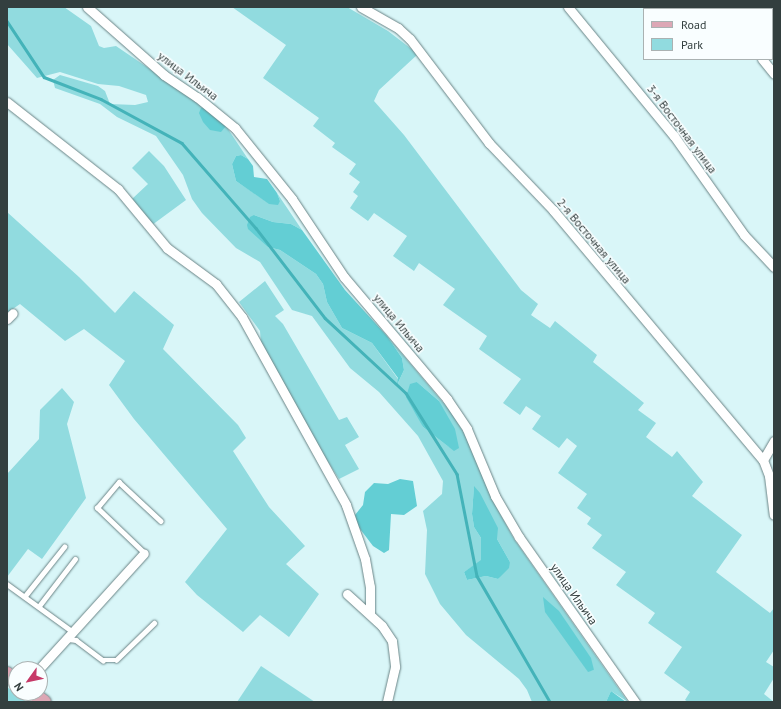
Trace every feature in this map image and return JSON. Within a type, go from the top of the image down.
[{"type":"street","name":"улица Ильича","points":[[87,7],[164,75],[198,96],[235,128],[292,199],[344,277],[447,399],[467,430],[495,496],[519,537],[635,702]]},
{"type":"street","name":"2-я Восточная улица","points":[[361,7],[398,28],[410,39],[489,143],[553,210],[763,460],[769,476],[774,514]]},
{"type":"street","name":"3-я Восточная улица","points":[[568,7],[674,136],[744,235],[774,267]]},
{"type":"street","points":[[763,60],[774,74]]},
{"type":"street","points":[[7,102],[118,189],[167,248],[216,284],[242,317],[346,505],[365,559],[370,587],[370,614]]},
{"type":"street","points":[[763,460],[774,441]]},
{"type":"street","points":[[47,661],[144,553]]},
{"type":"street","points":[[347,594],[382,626],[392,641],[395,667],[387,702]]},
{"type":"lane","points":[[144,553],[97,508],[119,482],[162,521]]},
{"type":"lane","points":[[25,596],[64,547]]},
{"type":"lane","points":[[38,606],[75,559]]},
{"type":"lane","points":[[7,584],[38,606],[69,635],[103,660],[116,660],[154,622]]},
{"type":"green space","points":[[7,7],[64,7],[91,26],[99,46],[104,48],[116,46],[207,108],[226,126],[248,159],[241,155],[236,156],[232,164],[236,181],[270,204],[280,201],[277,193],[302,230],[291,224],[273,222],[254,215],[268,247],[280,250],[316,274],[323,284],[327,302],[342,328],[372,343],[398,379],[398,383],[404,370],[402,358],[387,336],[451,412],[467,438],[493,501],[514,539],[628,702],[611,691],[606,702],[532,702],[527,690],[519,679],[466,635],[440,604],[425,574],[427,530],[423,511],[442,494],[443,481],[418,436],[379,392],[350,368],[312,316],[292,310],[260,262],[236,248],[202,213],[192,199],[183,175],[156,136],[117,117],[100,104],[55,88],[53,80],[60,75],[98,86],[105,91],[110,104],[135,105],[148,102],[146,95],[119,86],[98,84],[60,72],[37,78],[7,44]],"holes":[[[417,382],[439,401],[449,447],[423,427],[418,415]],[[474,487],[497,539],[510,562],[498,579],[486,576],[467,580],[464,572],[481,561],[481,538],[474,527],[472,514]],[[567,641],[594,670],[588,671]]]},
{"type":"green space","points":[[232,7],[347,7],[388,31],[418,54],[379,90],[374,101],[404,135],[521,290],[538,304],[531,315],[550,328],[555,321],[597,355],[593,362],[644,403],[638,410],[656,423],[646,437],[672,457],[677,451],[703,482],[692,496],[742,535],[716,572],[770,613],[774,608],[774,650],[766,662],[774,667],[774,678],[764,694],[774,702],[688,702],[685,700],[690,692],[664,673],[682,647],[648,623],[655,613],[616,585],[626,572],[592,548],[602,535],[587,524],[591,518],[577,508],[587,494],[558,473],[577,446],[567,438],[559,448],[532,429],[541,416],[526,406],[520,415],[503,403],[521,379],[479,349],[487,336],[443,305],[455,289],[419,263],[414,271],[393,256],[407,236],[374,213],[368,221],[350,208],[358,196],[353,192],[360,182],[349,174],[356,164],[332,147],[335,143],[313,126],[319,118],[263,78],[286,45]]},
{"type":"green space","points":[[149,151],[164,166],[186,200],[152,225],[132,199],[148,184],[132,168]]},
{"type":"green space","points":[[7,212],[79,277],[115,313],[134,291],[174,325],[163,349],[238,425],[246,438],[233,451],[269,507],[305,546],[286,564],[319,594],[289,637],[260,615],[243,632],[197,595],[185,582],[227,529],[134,419],[109,385],[125,361],[84,329],[65,341],[20,304],[7,313]]},
{"type":"green space","points":[[265,281],[284,310],[275,316],[283,324],[339,420],[347,417],[359,437],[345,445],[359,469],[339,479],[292,406],[261,343],[260,331],[239,302]]},
{"type":"green space","points":[[62,388],[74,402],[67,424],[86,498],[42,559],[28,549],[7,577],[7,474],[39,439],[40,410]]},
{"type":"green space","points":[[261,666],[315,702],[237,702]]},
{"type":"green space","points":[[7,687],[8,701],[27,702],[7,702]]},
{"type":"shaded area","points":[[201,108],[207,108],[226,126],[221,132],[210,130],[203,122],[199,113]]},
{"type":"shaded area","points":[[241,155],[248,159],[253,166],[254,177],[267,179],[277,193],[280,201],[278,205],[269,204],[236,181],[232,164],[236,156]]},
{"type":"shaded area","points":[[254,215],[273,222],[291,224],[302,230],[345,290],[387,336],[402,358],[404,370],[397,385],[398,378],[372,343],[342,328],[327,302],[323,284],[316,274],[280,250],[268,247],[248,229],[247,225],[250,217]]},
{"type":"shaded area","points":[[417,382],[439,401],[455,429],[459,448],[454,451],[423,427],[406,397],[410,384]]},
{"type":"shaded area","points":[[400,479],[413,481],[417,506],[404,515],[391,514],[389,550],[384,553],[373,546],[357,525],[355,515],[363,505],[365,492],[374,483],[388,484]]},
{"type":"shaded area","points":[[474,486],[480,493],[498,528],[497,539],[510,562],[509,568],[498,579],[486,576],[467,580],[464,572],[481,560],[481,538],[474,527],[472,514]]},
{"type":"shaded area","points":[[543,597],[559,611],[591,658],[594,670],[588,672],[545,612]]},
{"type":"shaded area","points":[[611,691],[626,702],[606,702]]},
{"type":"waterway","points":[[7,21],[44,77],[101,99],[182,143],[256,228],[325,318],[406,393],[457,474],[477,576],[550,702]]}]
